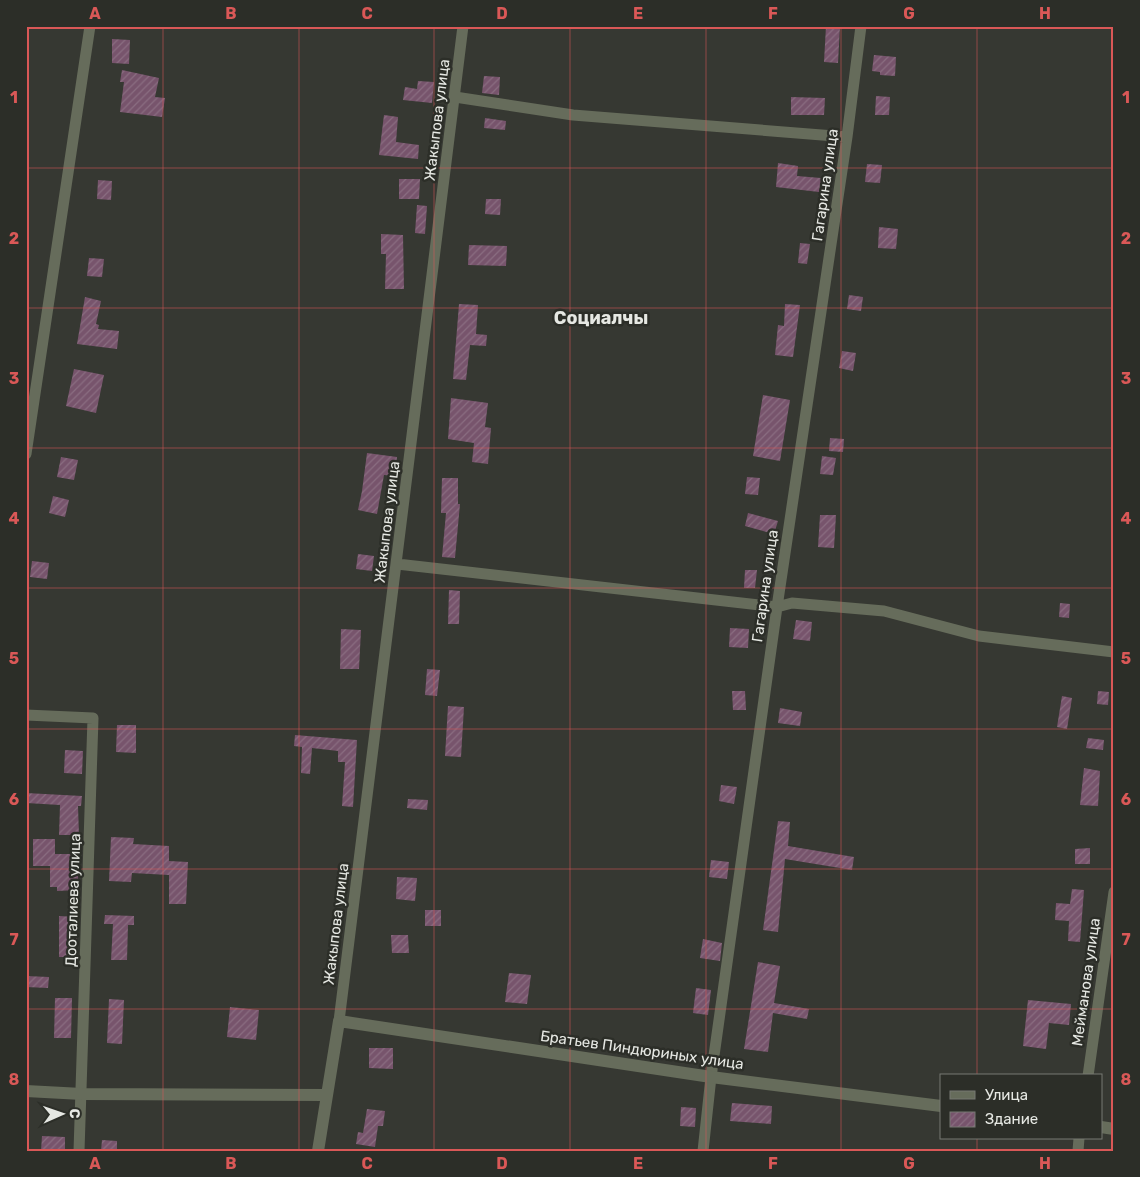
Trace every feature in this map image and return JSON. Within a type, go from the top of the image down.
[{"type":"street","points":[[26,454],[90,26]]},
{"type":"street","name":"Жакыпова улица","points":[[339,1021],[398,564],[463,26]]},
{"type":"street","name":"Гагарина улица","points":[[703,1151],[711,1077],[777,607],[847,137],[861,26]]},
{"type":"street","points":[[455,97],[573,115],[847,137]]},
{"type":"street","points":[[398,564],[777,607],[792,603],[884,611],[979,636],[1114,652]]},
{"type":"street","name":"Дооталиева улица","points":[[26,715],[94,718],[79,1151]]},
{"type":"street","name":"Мейманова улица","points":[[1088,1074],[1114,892]]},
{"type":"street","points":[[318,1151],[339,1021]]},
{"type":"street","name":"Братьев Пиндюриных улица","points":[[339,1021],[711,1077],[940,1106]]},
{"type":"street","points":[[26,1091],[82,1094],[327,1095]]},
{"type":"building","points":[[826,26],[840,26],[838,63],[824,62]]},
{"type":"building","points":[[112,39],[130,40],[129,64],[112,63]]},
{"type":"building","points":[[874,55],[896,57],[895,76],[880,75],[880,72],[872,71]]},
{"type":"building","points":[[122,70],[159,78],[155,97],[165,98],[162,117],[120,112],[124,82],[120,82]]},
{"type":"building","points":[[484,76],[500,77],[499,95],[482,93]]},
{"type":"building","points":[[418,81],[434,82],[432,103],[403,100],[405,87],[417,89]]},
{"type":"building","points":[[876,96],[890,97],[889,115],[875,115]]},
{"type":"building","points":[[791,97],[825,98],[824,115],[791,115]]},
{"type":"building","points":[[384,115],[398,117],[396,142],[419,145],[418,159],[379,155]]},
{"type":"building","points":[[485,118],[506,121],[505,130],[484,128]]},
{"type":"building","points":[[778,163],[798,166],[797,176],[821,178],[819,192],[776,187]]},
{"type":"building","points":[[867,164],[882,165],[880,183],[865,182]]},
{"type":"building","points":[[399,179],[420,179],[419,199],[399,199]]},
{"type":"building","points":[[98,180],[112,181],[111,200],[97,199]]},
{"type":"building","points":[[486,199],[501,199],[500,215],[485,214]]},
{"type":"building","points":[[417,205],[427,206],[425,234],[415,233]]},
{"type":"building","points":[[879,227],[898,229],[896,249],[878,248]]},
{"type":"building","points":[[381,234],[403,235],[404,289],[385,289],[386,254],[381,254]]},
{"type":"building","points":[[800,243],[810,244],[807,264],[798,263]]},
{"type":"building","points":[[469,245],[507,246],[506,266],[468,265]]},
{"type":"building","points":[[89,258],[104,259],[102,277],[87,276]]},
{"type":"building","points":[[849,295],[863,297],[861,311],[847,309]]},
{"type":"building","points":[[85,297],[101,301],[96,324],[99,325],[98,329],[119,331],[117,349],[77,344]]},
{"type":"building","points":[[459,304],[478,305],[476,334],[487,335],[486,346],[470,345],[466,380],[453,379]]},
{"type":"building","points":[[785,304],[800,305],[793,357],[775,355],[778,325],[784,326]]},
{"type":"building","points":[[842,351],[856,353],[853,371],[839,368]]},
{"type":"building","points":[[74,369],[104,375],[96,413],[66,406]]},
{"type":"building","points":[[763,395],[790,400],[780,461],[753,456]]},
{"type":"building","points":[[451,398],[488,403],[485,427],[491,428],[488,464],[472,462],[474,443],[448,439]]},
{"type":"building","points":[[830,438],[844,439],[843,452],[829,451]]},
{"type":"building","points":[[367,453],[397,457],[395,476],[384,475],[377,514],[358,510]]},
{"type":"building","points":[[822,456],[836,458],[833,475],[820,474]]},
{"type":"building","points":[[61,457],[78,460],[74,480],[57,477]]},
{"type":"building","points":[[747,477],[760,478],[758,495],[745,494]]},
{"type":"building","points":[[442,478],[458,478],[458,504],[460,504],[455,558],[442,557],[446,513],[441,513]]},
{"type":"building","points":[[53,496],[69,500],[65,517],[49,513]]},
{"type":"building","points":[[748,513],[778,521],[774,534],[745,526]]},
{"type":"building","points":[[820,515],[836,515],[834,548],[818,547]]},
{"type":"building","points":[[358,554],[374,556],[372,571],[356,569]]},
{"type":"building","points":[[32,561],[49,563],[47,579],[30,577]]},
{"type":"building","points":[[745,570],[757,570],[755,588],[744,588]]},
{"type":"building","points":[[449,590],[460,591],[459,624],[448,624]]},
{"type":"building","points":[[1060,603],[1070,604],[1069,618],[1059,617]]},
{"type":"building","points":[[796,620],[812,622],[810,641],[793,639]]},
{"type":"building","points":[[730,628],[749,629],[748,648],[729,647]]},
{"type":"building","points":[[341,629],[361,630],[359,669],[340,669]]},
{"type":"building","points":[[427,669],[440,670],[437,696],[425,695]]},
{"type":"building","points":[[732,691],[745,691],[746,710],[733,710]]},
{"type":"building","points":[[1098,691],[1109,692],[1108,705],[1097,704]]},
{"type":"building","points":[[1062,696],[1072,698],[1067,729],[1057,727]]},
{"type":"building","points":[[448,706],[464,707],[461,757],[445,756]]},
{"type":"building","points":[[780,708],[802,712],[800,726],[778,723]]},
{"type":"building","points":[[117,725],[136,725],[136,753],[116,752]]},
{"type":"building","points":[[295,735],[357,740],[353,807],[342,806],[345,762],[338,762],[338,751],[312,748],[310,774],[301,773],[302,747],[294,746]]},
{"type":"building","points":[[1088,738],[1104,740],[1103,750],[1086,748]]},
{"type":"building","points":[[65,750],[83,751],[82,774],[64,773]]},
{"type":"building","points":[[1084,768],[1100,771],[1098,806],[1080,805]]},
{"type":"building","points":[[721,785],[737,787],[734,804],[719,801]]},
{"type":"building","points":[[26,793],[82,796],[81,806],[78,806],[79,835],[59,835],[60,805],[26,803]]},
{"type":"building","points":[[408,799],[428,800],[427,810],[407,808]]},
{"type":"building","points":[[778,821],[790,822],[788,846],[854,857],[852,870],[785,859],[778,932],[763,930]]},
{"type":"building","points":[[111,837],[134,838],[133,844],[169,846],[169,861],[188,862],[186,904],[169,904],[169,875],[132,873],[131,882],[109,881]]},
{"type":"building","points":[[33,839],[55,839],[55,854],[78,854],[78,890],[57,891],[57,887],[50,887],[50,866],[33,866]]},
{"type":"building","points":[[1090,848],[1090,864],[1075,864],[1075,849]]},
{"type":"building","points":[[711,860],[729,862],[727,879],[709,877]]},
{"type":"building","points":[[397,877],[417,878],[415,901],[396,899]]},
{"type":"building","points":[[1072,889],[1084,890],[1080,942],[1068,941],[1069,921],[1055,920],[1056,903],[1070,904]]},
{"type":"building","points":[[425,910],[441,910],[441,926],[425,926]]},
{"type":"building","points":[[105,915],[134,916],[134,925],[128,925],[127,960],[111,960],[113,924],[104,924]]},
{"type":"building","points":[[59,916],[77,917],[77,957],[59,957]]},
{"type":"building","points":[[391,935],[408,935],[409,953],[392,953]]},
{"type":"building","points":[[703,939],[722,943],[720,961],[700,958]]},
{"type":"building","points":[[758,962],[780,966],[774,1003],[809,1009],[807,1019],[773,1013],[768,1052],[744,1049]]},
{"type":"building","points":[[509,973],[531,975],[527,1004],[505,1002]]},
{"type":"building","points":[[26,976],[49,977],[48,988],[26,987]]},
{"type":"building","points":[[696,988],[711,990],[708,1015],[693,1013]]},
{"type":"building","points":[[55,998],[72,998],[71,1038],[54,1038]]},
{"type":"building","points":[[109,999],[124,1000],[122,1044],[107,1043]]},
{"type":"building","points":[[1028,1000],[1071,1004],[1069,1025],[1049,1023],[1046,1049],[1023,1046]]},
{"type":"building","points":[[230,1007],[259,1010],[256,1040],[227,1037]]},
{"type":"building","points":[[369,1048],[393,1048],[393,1069],[369,1068]]},
{"type":"building","points":[[732,1103],[772,1106],[771,1124],[730,1121]]},
{"type":"building","points":[[681,1107],[696,1108],[695,1127],[680,1126]]},
{"type":"building","points":[[367,1109],[385,1111],[383,1126],[378,1126],[375,1147],[356,1144],[358,1132],[363,1133]]},
{"type":"building","points":[[42,1136],[65,1137],[65,1151],[41,1151]]},
{"type":"building","points":[[102,1140],[117,1141],[117,1151],[101,1151]]},
{"type":"district","name":"Социалчы","points":[[601,318]]}]
